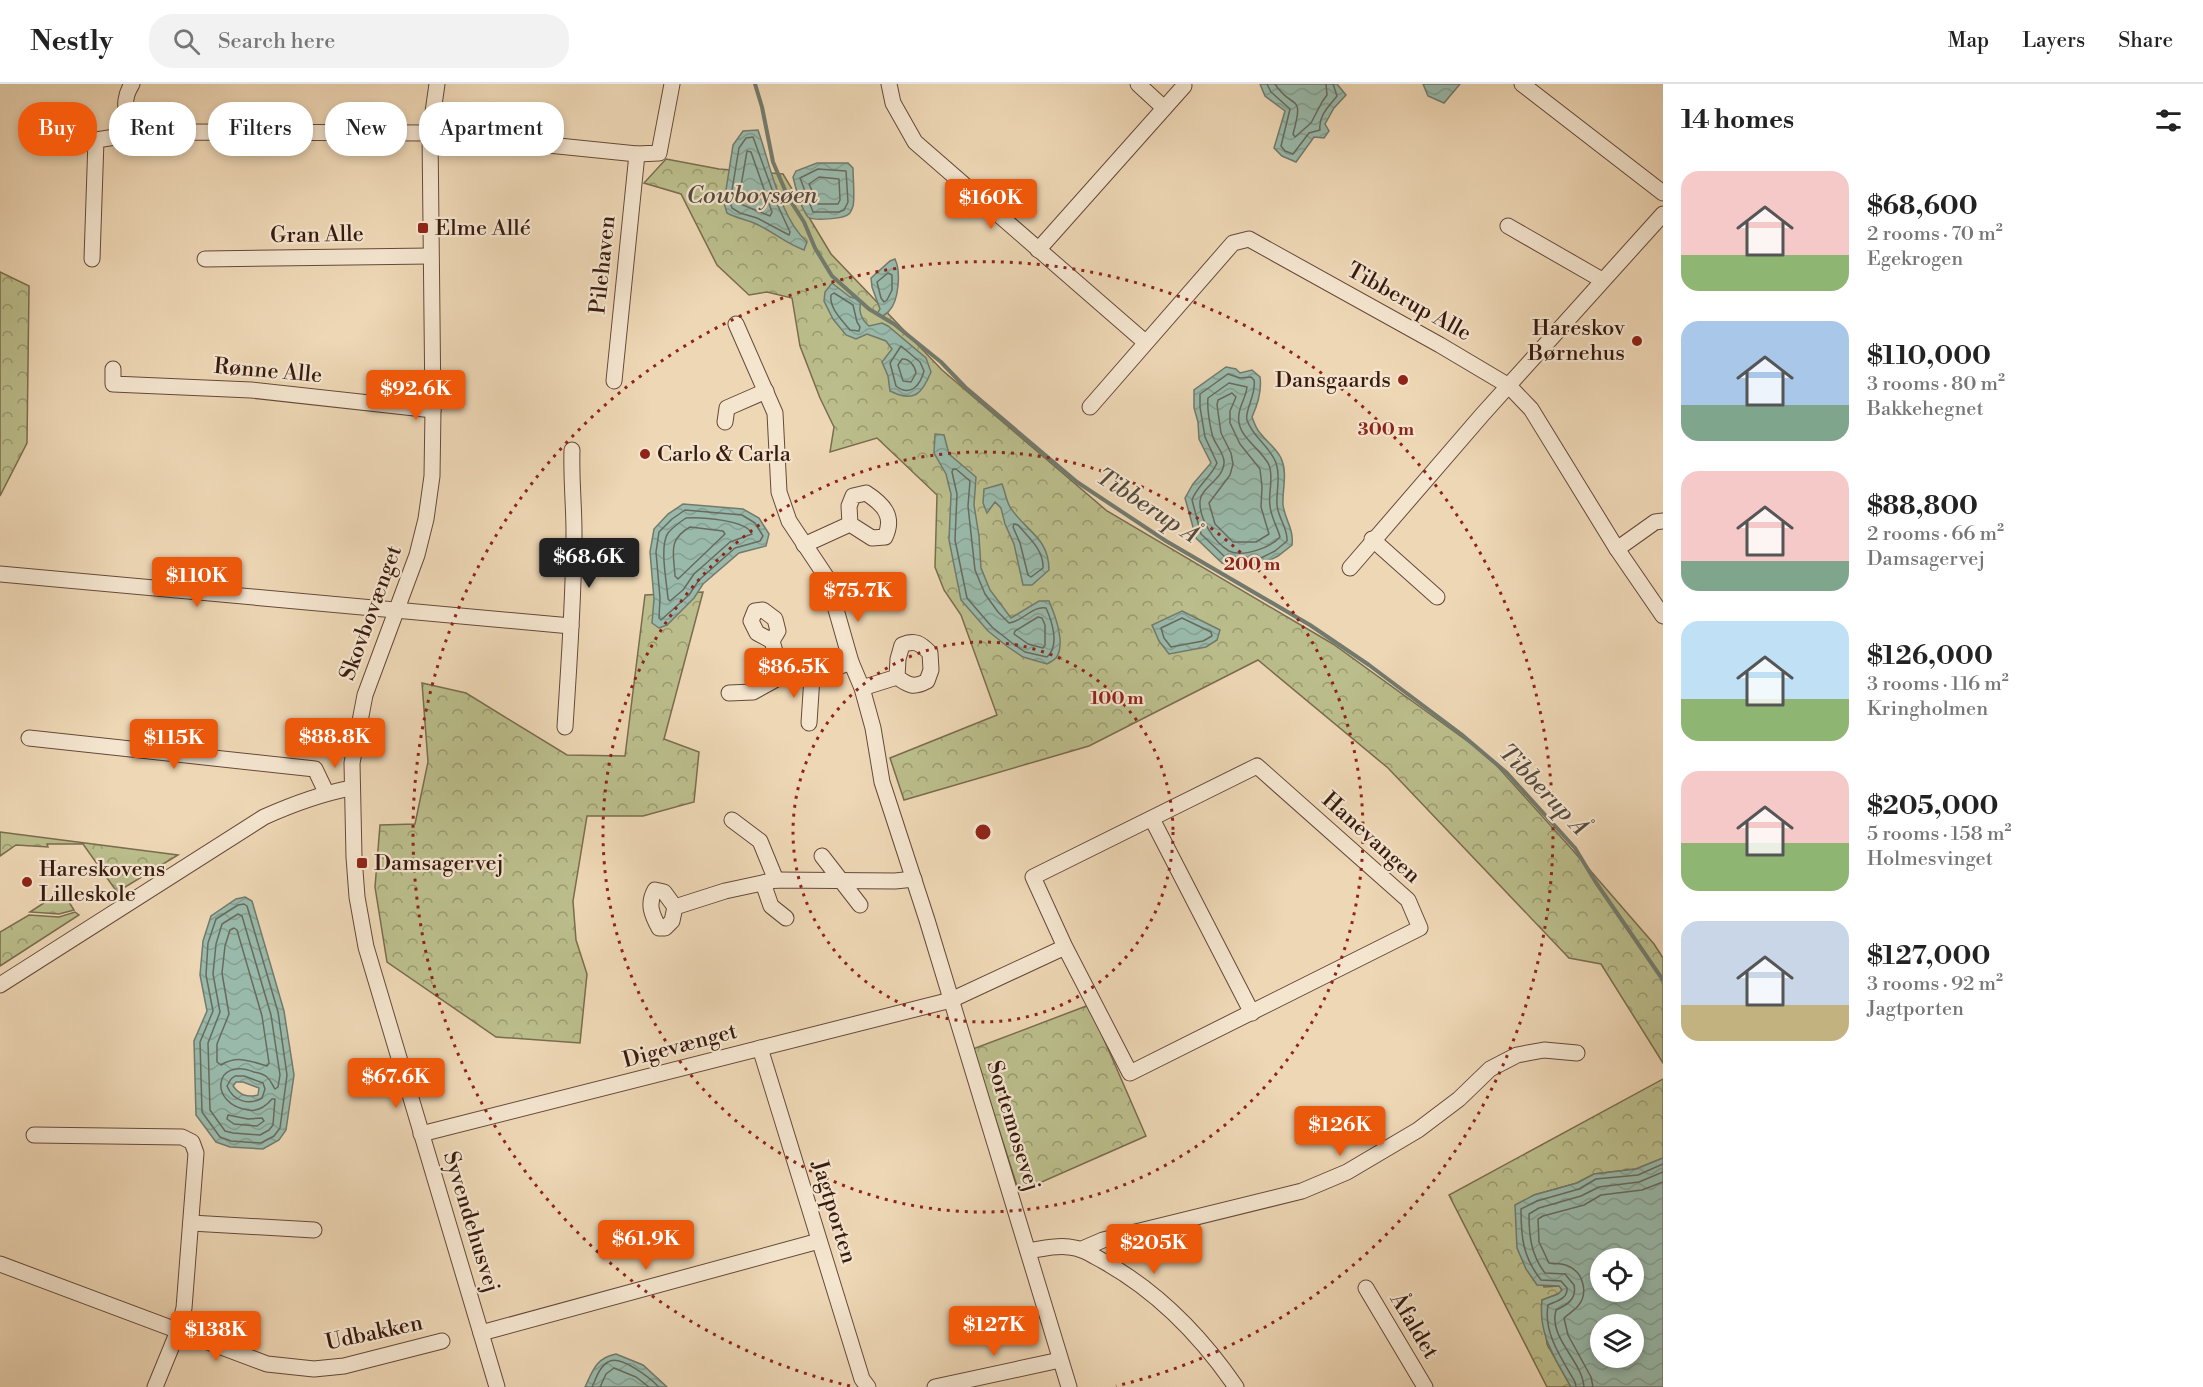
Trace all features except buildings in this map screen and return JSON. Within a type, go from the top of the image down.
[{"type":"street","points":[[125,102],[132,84]]},
{"type":"street","name":"Skovbovænget","points":[[434,102],[437,84]]},
{"type":"street","points":[[564,147],[637,154],[659,153],[672,84]]},
{"type":"street","points":[[889,84],[893,102],[915,142],[1145,342]]},
{"type":"street","points":[[1138,84],[1164,108]]},
{"type":"street","points":[[1522,84],[1663,193]]},
{"type":"street","points":[[1038,250],[1184,86]]},
{"type":"street","points":[[196,132],[419,133]]},
{"type":"street","points":[[92,259],[96,140],[109,138]]},
{"type":"street","name":"Pilehaven","points":[[614,381],[637,154]]},
{"type":"street","name":"Skovbovænget","points":[[351,788],[352,763],[365,695],[417,555],[426,519],[432,476],[429,156]]},
{"type":"street","points":[[1350,568],[1372,539],[1663,214]]},
{"type":"street","points":[[1508,226],[1602,280]]},
{"type":"street","name":"Tibberup Alle","points":[[1090,407],[1233,243],[1249,239],[1466,359],[1509,386],[1531,409],[1617,549],[1663,615]]},
{"type":"street","name":"Gran Alle","points":[[205,259],[430,256]]},
{"type":"street","name":"Sortemosevej","points":[[736,324],[775,413],[779,492],[789,521],[827,578],[851,662],[862,688],[873,728],[882,782],[914,879],[1069,1387]]},
{"type":"street","name":"Rønne Alle","points":[[113,369],[113,384],[251,390],[433,411]]},
{"type":"street","points":[[725,422],[727,408],[766,391]]},
{"type":"street","points":[[565,727],[574,531],[571,487],[572,450]]},
{"type":"street","points":[[1617,549],[1656,522],[1663,521]]},
{"type":"street","points":[[804,545],[850,524]]},
{"type":"street","points":[[1372,539],[1437,597]]},
{"type":"street","points":[[0,574],[571,626]]},
{"type":"street","points":[[772,641],[782,676]]},
{"type":"street","points":[[729,693],[753,692],[782,676],[812,677],[851,662]]},
{"type":"street","points":[[809,723],[812,677]]},
{"type":"street","points":[[862,688],[897,677]]},
{"type":"street","points":[[29,738],[315,769],[326,792]]},
{"type":"street","name":"Hanevangen","points":[[1257,766],[1408,900],[1420,928],[1130,1073],[1065,947],[1033,878],[1257,766]]},
{"type":"street","points":[[0,985],[264,817],[326,792],[351,788]]},
{"type":"street","name":"Syvendehusvej","points":[[351,788],[357,897],[366,947],[497,1387]]},
{"type":"street","points":[[1152,819],[1252,1013]]},
{"type":"street","points":[[732,820],[760,841],[769,881],[771,906],[786,918]]},
{"type":"street","points":[[822,856],[860,905]]},
{"type":"street","points":[[675,907],[725,891],[769,881],[914,879]]},
{"type":"street","points":[[951,1000],[1065,947]]},
{"type":"street","name":"Digevænget","points":[[421,1134],[951,1000]]},
{"type":"street","name":"Jagtporten","points":[[760,1048],[862,1379],[868,1387]]},
{"type":"street","points":[[1082,1249],[1103,1240],[1302,1191],[1347,1172],[1418,1130],[1459,1098],[1490,1069],[1517,1055],[1544,1050],[1577,1053]]},
{"type":"street","points":[[34,1135],[182,1137],[192,1142],[196,1153],[184,1308],[178,1330],[155,1387]]},
{"type":"street","points":[[191,1223],[314,1230]]},
{"type":"street","points":[[481,1333],[819,1241]]},
{"type":"street","points":[[1028,1251],[1055,1246],[1082,1249],[1121,1271],[1154,1295],[1189,1327],[1236,1387]]},
{"type":"street","name":"Udbakken","points":[[0,1264],[267,1364],[303,1368],[344,1366],[442,1341]]},
{"type":"street","name":"Åfaldet","points":[[1366,1288],[1408,1362],[1425,1387]]},
{"type":"street","points":[[934,1387],[1060,1360]]},
{"type":"green space","points":[[666,159],[719,169],[783,174],[831,254],[942,370],[1107,511],[1333,644],[1488,756],[1654,944],[1663,958],[1663,1063],[1601,964],[1569,958],[1388,768],[1258,660],[1089,746],[904,800],[890,758],[997,715],[961,615],[944,590],[935,567],[937,495],[877,438],[830,452],[834,427],[800,346],[792,298],[767,292],[749,295],[717,265],[681,194],[644,183]]},
{"type":"green space","points":[[0,272],[29,286],[27,443],[0,496]]},
{"type":"green space","points":[[703,592],[664,739],[699,752],[694,802],[643,816],[587,816],[573,901],[576,940],[587,974],[580,1043],[496,1037],[387,962],[375,887],[380,825],[415,824],[428,762],[422,683],[466,693],[567,755],[625,756],[645,595]]},
{"type":"green space","points":[[0,832],[178,855],[117,892],[83,844],[47,844],[48,847],[16,845],[0,856]]},
{"type":"green space","points":[[62,891],[74,910],[59,914],[30,912]]},
{"type":"green space","points":[[75,912],[79,915],[0,966],[0,932],[29,915],[59,917]]},
{"type":"green space","points":[[1089,1005],[1146,1136],[1019,1192],[973,1049]]},
{"type":"green space","points":[[1663,1079],[1663,1158],[1636,1169],[1594,1174],[1577,1183],[1534,1195],[1544,1287],[1560,1286],[1562,1291],[1542,1300],[1547,1344],[1571,1387],[1547,1387],[1449,1195]]},
{"type":"water","points":[[1260,84],[1337,84],[1346,95],[1334,108],[1325,124],[1329,131],[1324,138],[1314,137],[1296,162],[1282,156],[1274,148],[1285,111],[1265,96]]},
{"type":"water","points":[[1423,84],[1460,84],[1444,103],[1428,96]]},
{"type":"water","name":"Cowboysøen","points":[[758,130],[783,205],[798,232],[807,242],[804,250],[760,226],[727,213],[724,203],[733,145],[743,131]]},
{"type":"water","points":[[817,163],[848,163],[853,168],[854,202],[846,216],[822,219],[808,217],[805,213],[793,177],[796,171]]},
{"type":"water","points":[[895,259],[898,271],[897,293],[892,306],[882,317],[877,314],[880,309],[871,278]]},
{"type":"water","points":[[832,283],[850,297],[861,302],[861,315],[869,326],[882,323],[888,326],[926,358],[931,372],[920,391],[911,396],[905,396],[890,391],[888,376],[882,362],[892,349],[886,341],[867,334],[856,339],[846,335],[833,319],[824,301],[825,292]]},
{"type":"water","points":[[1226,367],[1236,369],[1240,373],[1252,370],[1260,377],[1259,397],[1252,417],[1259,431],[1279,454],[1283,464],[1283,505],[1292,534],[1292,545],[1278,556],[1262,564],[1234,566],[1222,563],[1196,538],[1185,498],[1193,484],[1211,463],[1199,439],[1194,408],[1194,390]]},
{"type":"water","points":[[935,434],[944,435],[949,454],[976,477],[974,505],[981,568],[990,590],[1011,618],[1039,601],[1049,601],[1060,645],[1056,658],[1047,664],[1023,657],[1008,647],[988,631],[961,600],[949,540],[951,494],[946,474],[934,453]]},
{"type":"water","points":[[1002,484],[1010,507],[1041,542],[1048,559],[1049,570],[1032,585],[1023,585],[1014,544],[1001,508],[995,502],[987,513],[983,503],[984,489]]},
{"type":"water","points":[[683,504],[743,509],[759,518],[769,534],[766,546],[739,553],[703,584],[694,598],[667,625],[659,628],[652,623],[654,599],[650,552],[654,529],[668,514]]},
{"type":"water","points":[[1182,611],[1220,630],[1217,640],[1206,647],[1169,654],[1159,641],[1152,625]]},
{"type":"water","points":[[245,897],[252,901],[284,1011],[294,1075],[286,1130],[279,1140],[263,1149],[230,1147],[216,1142],[196,1115],[194,1041],[207,1011],[200,975],[203,941],[211,916],[236,899]],"holes":[[[236,1082],[259,1088],[258,1095],[250,1096],[238,1092],[233,1086]]]},
{"type":"water","points":[[1663,1158],[1663,1387],[1571,1387],[1545,1335],[1541,1313],[1542,1300],[1562,1290],[1559,1286],[1537,1285],[1526,1269],[1517,1248],[1515,1205],[1534,1195],[1577,1183],[1594,1174],[1636,1169]]},
{"type":"water","points":[[616,1354],[643,1365],[667,1387],[585,1387],[593,1370],[600,1362]]},
{"type":"waterway","name":"Tibberup Å","points":[[755,84],[773,162],[788,197],[804,222],[815,248],[832,276],[869,309],[894,324],[941,362],[965,387],[1077,482],[1166,541],[1310,625],[1369,665],[1461,734],[1507,773],[1575,848],[1663,980]]},
{"type":"place","name":"Elme Allé","points":[[423,228]]},
{"type":"place","name":"Hareskov Børnehus","points":[[1637,341]]},
{"type":"place","name":"Dansgaards","points":[[1403,380]]},
{"type":"place","name":"Carlo & Carla","points":[[645,454]]},
{"type":"place","name":"Damsagervej","points":[[362,863]]},
{"type":"place","name":"Hareskovens Lilleskole","points":[[27,882]]}]
